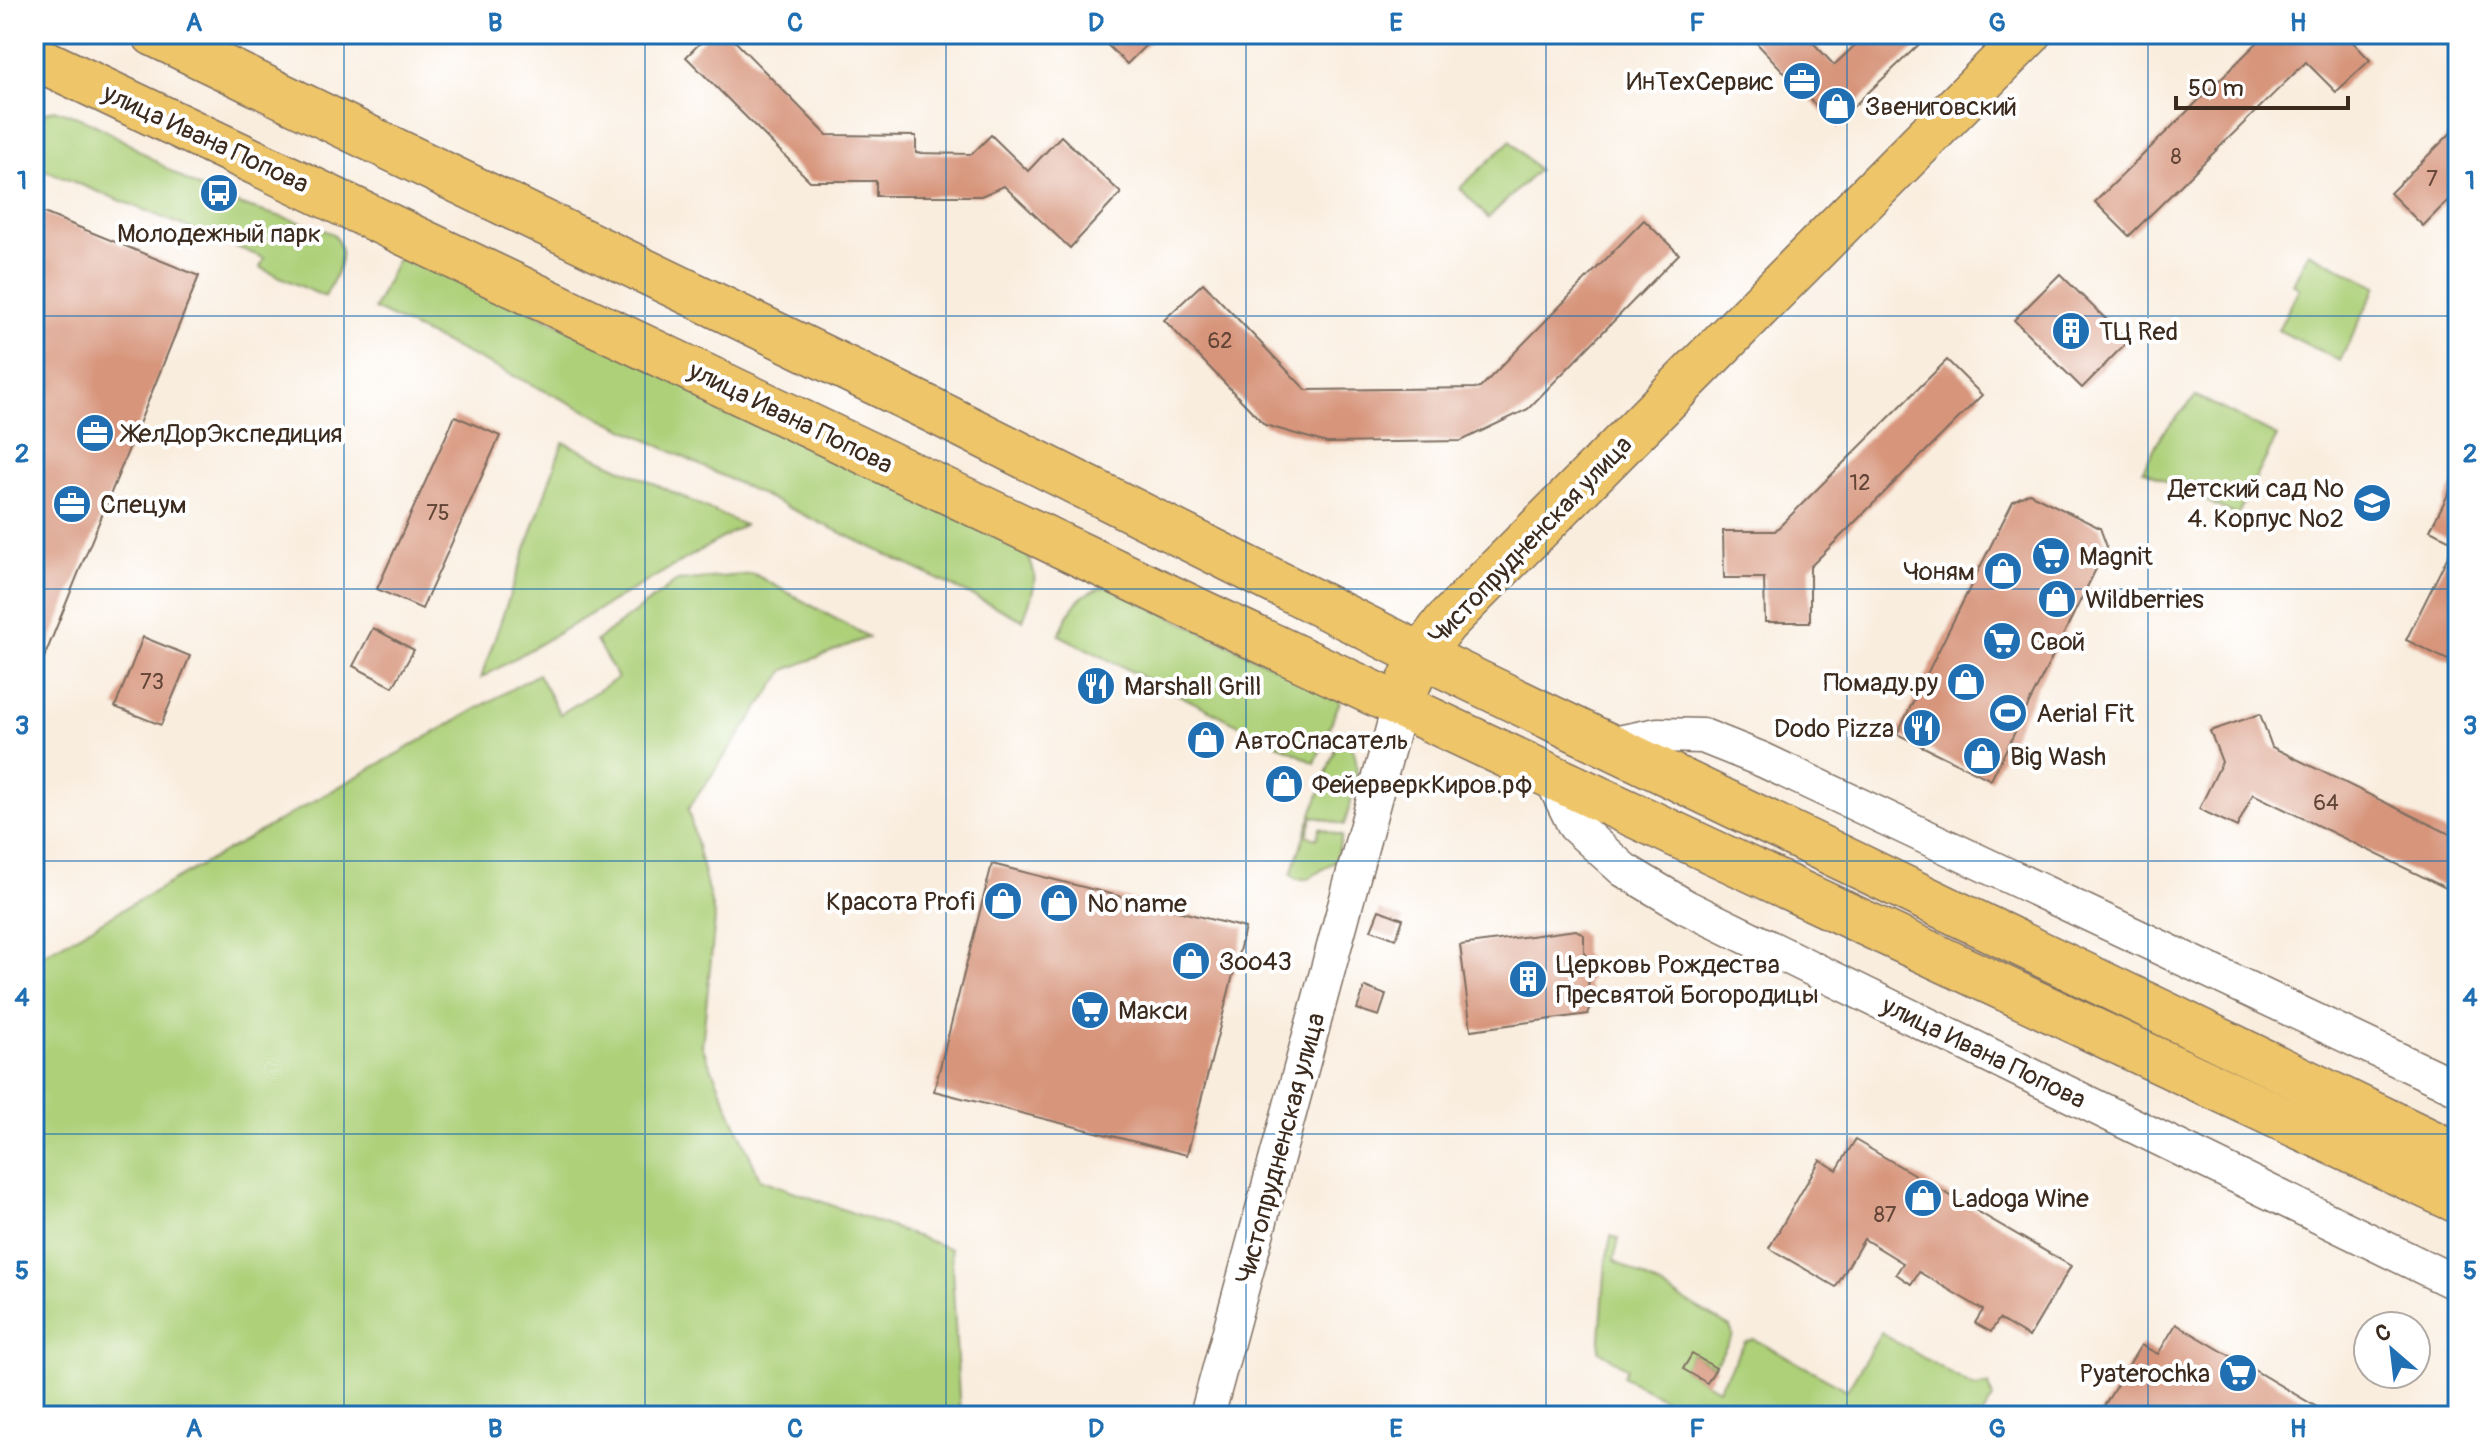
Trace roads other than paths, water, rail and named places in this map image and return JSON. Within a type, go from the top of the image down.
[{"type":"main road","points":[[154,34],[913,401],[1421,655],[2458,1155]]},
{"type":"main road","name":"Чистопрудненская улица","points":[[1400,703],[1421,655],[1445,623],[2029,34]]},
{"type":"main road","name":"улица Ивана Попова","points":[[34,57],[1087,558],[2458,1201]]},
{"type":"street","name":"Чистопрудненская улица","points":[[1207,1416],[1400,703]]},
{"type":"street","points":[[1609,745],[1658,735],[1703,736],[1763,760],[2458,1088]]},
{"type":"street","name":"улица Ивана Попова","points":[[1549,773],[1575,826],[1624,870],[1686,907],[2458,1284]]},
{"type":"place","name":"ИнТехСервис","points":[[1802,81]]},
{"type":"place","name":"Звениговский","points":[[1837,106]]},
{"type":"place","name":"Молодежный парк","points":[[219,193]]},
{"type":"place","name":"ТЦ Red","points":[[2071,331]]},
{"type":"place","name":"ЖелДорЭкспедиция","points":[[95,433]]},
{"type":"place","name":"Детский сад № 4. Корпус №2","points":[[2372,503]]},
{"type":"place","name":"Спецум","points":[[72,504]]},
{"type":"place","name":"Magnit","points":[[2051,556]]},
{"type":"place","name":"Чоням","points":[[2003,571]]},
{"type":"place","name":"Wildberries","points":[[2057,599]]},
{"type":"place","name":"Свой","points":[[2002,641]]},
{"type":"place","name":"Помаду.ру","points":[[1966,682]]},
{"type":"place","name":"Marshall Grill","points":[[1096,686]]},
{"type":"place","name":"Aerial Fit","points":[[2008,713]]},
{"type":"place","name":"Dodo Pizza","points":[[1922,728]]},
{"type":"place","name":"АвтоСпасатель","points":[[1206,740]]},
{"type":"place","name":"Big Wash","points":[[1982,756]]},
{"type":"place","name":"ФейерверкКиров.рф","points":[[1284,784]]},
{"type":"place","name":"Красота Profi","points":[[1003,901]]},
{"type":"place","name":"No name","points":[[1059,903]]},
{"type":"place","name":"Зоо43","points":[[1191,961]]},
{"type":"place","name":"Церковь Рождества Пресвятой Богородицы","points":[[1528,979]]},
{"type":"place","name":"Макси","points":[[1090,1010]]},
{"type":"place","name":"Ladoga Wine","points":[[1923,1198]]},
{"type":"place","name":"Pyaterochka","points":[[2238,1373]]}]
